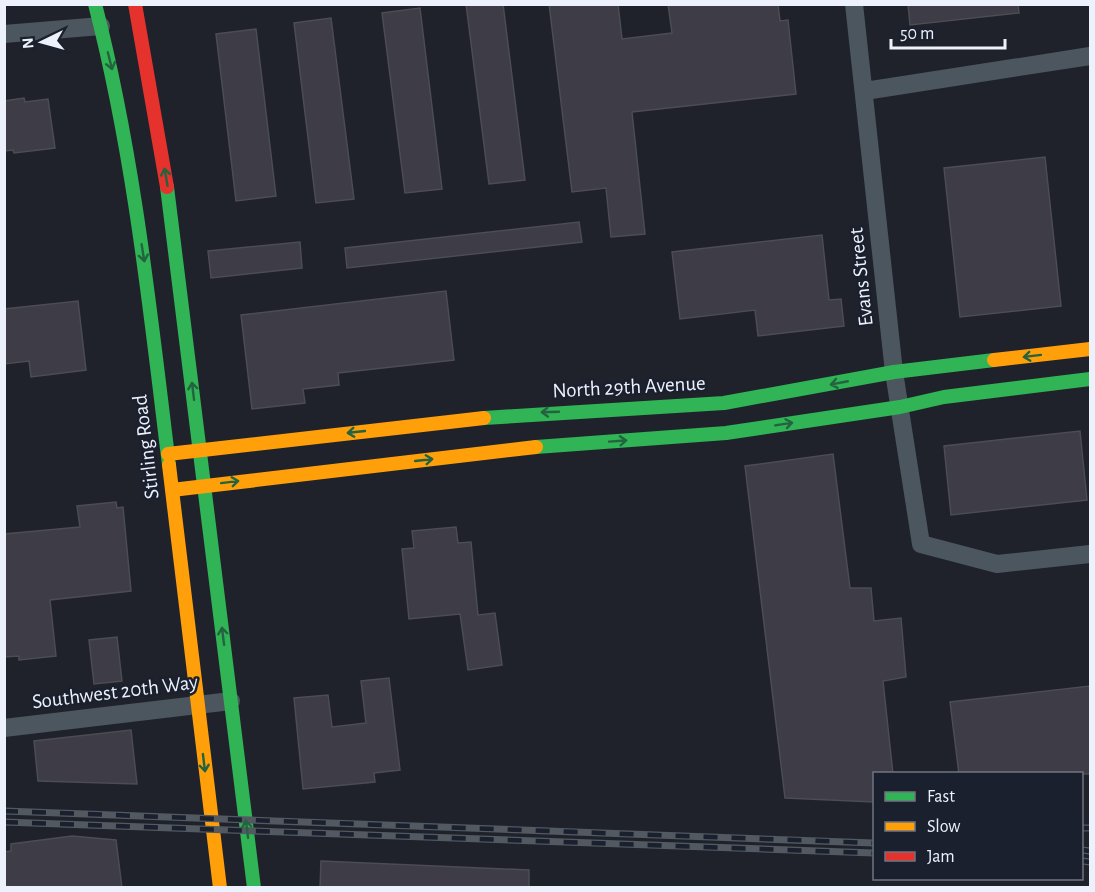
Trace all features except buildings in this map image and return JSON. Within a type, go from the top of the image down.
[{"type":"street","name":"Stirling Road","points":[[95,4],[128,150],[146,267],[220,888]]},
{"type":"street","points":[[135,4],[171,209],[254,888]]},
{"type":"street","name":"Evans Street","points":[[854,4],[894,372],[921,544],[997,564],[1090,554]]},
{"type":"street","points":[[4,34],[101,26]]},
{"type":"street","points":[[865,91],[1090,56]]},
{"type":"street","name":"North 29th Avenue","points":[[168,454],[506,415],[724,403],[894,372],[1090,349]]},
{"type":"street","points":[[172,490],[537,447],[726,433],[900,407],[944,397],[1090,380]]},
{"type":"street","name":"Southwest 20th Way","points":[[4,728],[231,701]]},
{"type":"railway","points":[[4,811],[873,843]]},
{"type":"railway","points":[[4,822],[873,853]]},
{"type":"railway","points":[[1083,828],[1090,828]]},
{"type":"railway","points":[[1083,850],[1090,851]]},
{"type":"railway","points":[[1083,861],[1090,862]]},
{"type":"traffic: fast","points":[[95,4],[109,61],[131,175],[169,465]]},
{"type":"traffic: fast","points":[[167,187],[254,888]]},
{"type":"traffic: fast","points":[[484,418],[724,403],[894,372],[994,360]]},
{"type":"traffic: fast","points":[[536,447],[726,433],[900,407],[944,397],[1090,379]]},
{"type":"traffic: slow","points":[[994,360],[1090,349]]},
{"type":"traffic: slow","points":[[168,454],[484,418]]},
{"type":"traffic: slow","points":[[172,490],[536,447]]},
{"type":"traffic: slow","points":[[169,465],[220,888]]},
{"type":"traffic: jam","points":[[135,4],[167,187]]}]
